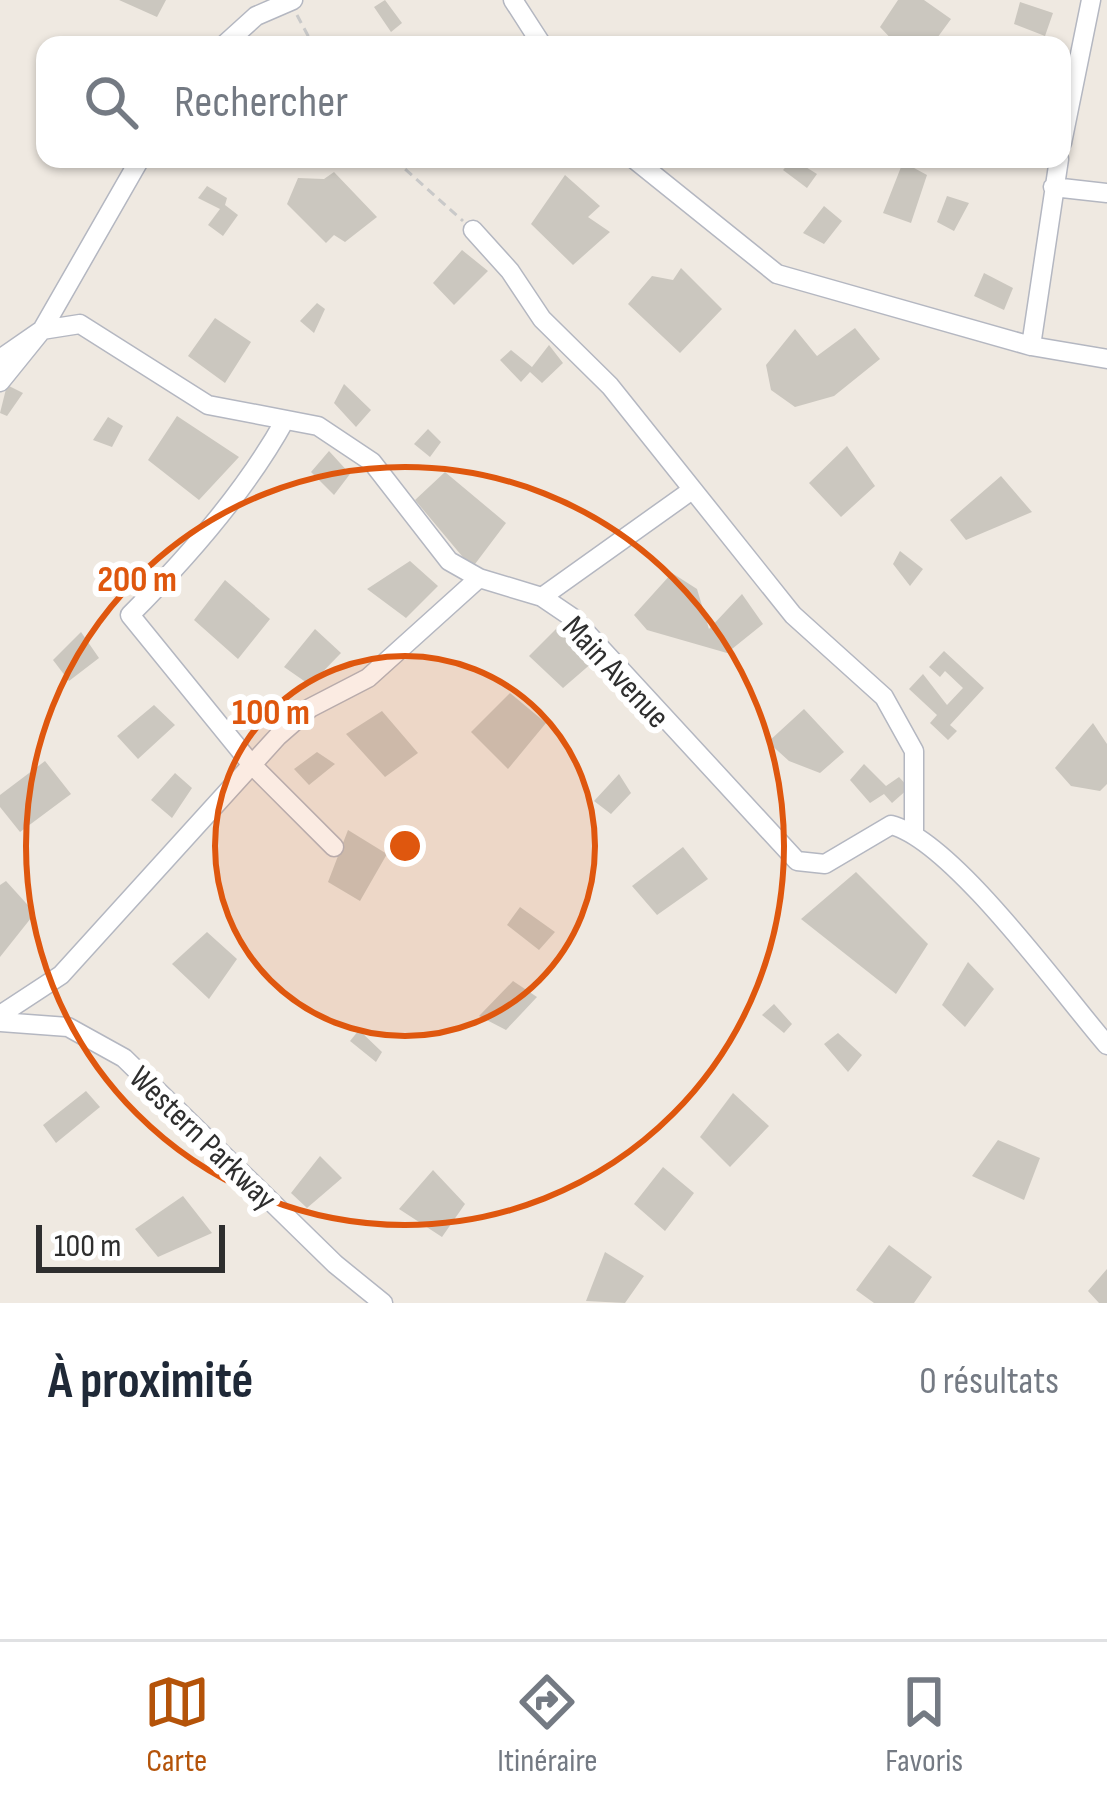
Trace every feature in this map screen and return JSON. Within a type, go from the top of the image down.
[{"type":"street","points":[[234,36],[256,16],[291,0]]},
{"type":"street","points":[[513,0],[536,36]]},
{"type":"street","points":[[1071,97],[1090,0]]},
{"type":"street","points":[[0,382],[42,330],[135,168]]},
{"type":"street","points":[[645,168],[777,274],[1031,346],[1107,359]]},
{"type":"street","points":[[1031,346],[1057,168]]},
{"type":"street","points":[[1053,187],[1107,193]]},
{"type":"street","points":[[473,230],[793,615],[884,697],[914,751],[914,831],[979,895],[1107,1046]]},
{"type":"street","name":"Main Avenue","points":[[42,330],[80,324],[208,404],[318,426],[372,462],[448,561],[479,578],[542,597],[573,618],[797,861],[825,864],[891,825],[914,831]]},
{"type":"street","points":[[0,359],[42,330]]},
{"type":"street","points":[[285,420],[265,456],[180,565],[130,615],[252,765],[334,847]]},
{"type":"street","points":[[542,597],[692,490]]},
{"type":"street","points":[[0,1019],[61,975],[310,708],[368,678],[441,607],[479,578]]},
{"type":"street","name":"Western Parkway","points":[[0,1019],[68,1027],[124,1058],[335,1264],[383,1303]]},
{"type":"path","points":[[291,0],[309,36]]},
{"type":"path","points":[[404,168],[473,230]]},
{"type":"building","points":[[119,0],[166,0],[157,17]]},
{"type":"building","points":[[385,0],[402,23],[391,32],[374,7]]},
{"type":"building","points":[[898,0],[924,0],[951,19],[939,36],[888,36],[880,27]]},
{"type":"building","points":[[1020,2],[1053,13],[1045,36],[1014,24]]},
{"type":"building","points":[[807,168],[817,174],[807,188],[783,170]]},
{"type":"building","points":[[901,168],[927,175],[911,223],[883,213]]},
{"type":"building","points":[[334,172],[377,217],[345,242],[334,235],[326,243],[287,204],[298,178],[324,179]]},
{"type":"building","points":[[565,175],[600,206],[588,217],[610,232],[573,265],[531,224]]},
{"type":"building","points":[[207,186],[227,198],[225,205],[238,215],[223,236],[208,225],[220,209],[198,198]]},
{"type":"building","points":[[947,196],[969,203],[954,231],[937,222]]},
{"type":"building","points":[[824,206],[842,221],[824,244],[803,233]]},
{"type":"building","points":[[462,250],[488,271],[454,305],[433,283]]},
{"type":"building","points":[[681,268],[722,309],[680,353],[628,304],[652,276],[673,280]]},
{"type":"building","points":[[984,273],[1013,288],[1004,310],[974,296]]},
{"type":"building","points":[[317,303],[325,309],[314,333],[300,321]]},
{"type":"building","points":[[215,318],[251,342],[225,383],[188,356]]},
{"type":"building","points":[[855,328],[880,359],[834,396],[795,407],[771,390],[766,365],[795,329],[817,356]]},
{"type":"building","points":[[549,345],[563,363],[542,383],[530,372],[521,382],[500,360],[511,350],[532,367]]},
{"type":"building","points":[[344,384],[371,410],[356,427],[334,403]]},
{"type":"building","points":[[7,385],[23,393],[7,416],[0,413]]},
{"type":"building","points":[[177,416],[239,457],[199,500],[148,460]]},
{"type":"building","points":[[108,417],[123,426],[112,447],[93,440]]},
{"type":"building","points":[[428,429],[441,442],[430,457],[414,444]]},
{"type":"building","points":[[847,446],[875,486],[841,517],[809,483]]},
{"type":"building","points":[[329,451],[350,474],[334,495],[311,472]]},
{"type":"building","points":[[445,472],[506,523],[472,568],[415,500]]},
{"type":"building","points":[[1001,476],[1032,512],[966,540],[950,520]]},
{"type":"building","points":[[900,551],[923,569],[910,586],[893,564]]},
{"type":"building","points":[[410,561],[438,586],[406,618],[367,589]]},
{"type":"building","points":[[672,573],[697,589],[709,629],[742,594],[763,624],[727,653],[647,630],[634,615]]},
{"type":"building","points":[[225,580],[270,619],[238,659],[194,620]]},
{"type":"building","points":[[558,627],[593,662],[563,688],[529,656]]},
{"type":"building","points":[[315,629],[341,653],[310,685],[284,667]]},
{"type":"building","points":[[81,632],[99,658],[69,681],[53,660]]},
{"type":"building","points":[[944,651],[984,688],[950,725],[957,731],[948,740],[930,723],[937,715],[909,689],[923,674],[947,705],[963,688],[945,671],[940,677],[929,667]]},
{"type":"building","points":[[510,693],[546,723],[508,769],[471,732]]},
{"type":"building","points":[[154,705],[175,725],[138,759],[117,736]]},
{"type":"building","points":[[804,709],[844,752],[820,773],[789,761],[768,742]]},
{"type":"building","points":[[382,711],[418,753],[385,777],[346,734]]},
{"type":"building","points":[[1093,723],[1107,744],[1107,784],[1100,791],[1071,786],[1055,768]]},
{"type":"building","points":[[317,752],[335,764],[309,785],[294,769]]},
{"type":"building","points":[[45,761],[71,794],[20,832],[0,807],[0,795]]},
{"type":"building","points":[[864,764],[886,786],[899,777],[909,788],[892,803],[884,794],[870,803],[850,780]]},
{"type":"building","points":[[175,773],[192,788],[172,818],[151,800]]},
{"type":"building","points":[[619,774],[631,793],[611,814],[594,801]]},
{"type":"building","points":[[348,830],[387,854],[360,901],[328,882]]},
{"type":"building","points":[[683,847],[708,879],[657,915],[632,886]]},
{"type":"building","points":[[856,872],[928,944],[896,994],[801,919]]},
{"type":"building","points":[[6,881],[35,913],[0,957],[0,885]]},
{"type":"building","points":[[520,907],[555,932],[539,950],[507,925]]},
{"type":"building","points":[[207,932],[237,959],[209,999],[172,964]]},
{"type":"building","points":[[968,962],[994,989],[965,1027],[942,1005]]},
{"type":"building","points":[[513,981],[537,997],[506,1030],[479,1016]]},
{"type":"building","points":[[774,1004],[792,1024],[784,1033],[762,1015]]},
{"type":"building","points":[[359,1030],[382,1052],[376,1062],[350,1041]]},
{"type":"building","points":[[838,1033],[862,1055],[848,1072],[824,1044]]},
{"type":"building","points":[[86,1091],[100,1107],[56,1143],[43,1125]]},
{"type":"building","points":[[733,1093],[769,1126],[730,1167],[700,1137]]},
{"type":"building","points":[[998,1140],[1040,1158],[1024,1200],[972,1176]]},
{"type":"building","points":[[320,1156],[342,1178],[307,1208],[291,1193]]},
{"type":"building","points":[[663,1167],[694,1193],[665,1231],[634,1204]]},
{"type":"building","points":[[433,1170],[465,1204],[442,1237],[399,1209]]},
{"type":"building","points":[[183,1196],[212,1233],[158,1257],[135,1229]]},
{"type":"building","points":[[889,1245],[932,1277],[914,1303],[874,1303],[856,1290]]},
{"type":"building","points":[[605,1252],[644,1276],[625,1303],[586,1301]]},
{"type":"building","points":[[1107,1269],[1107,1303],[1099,1303],[1088,1291]]}]
